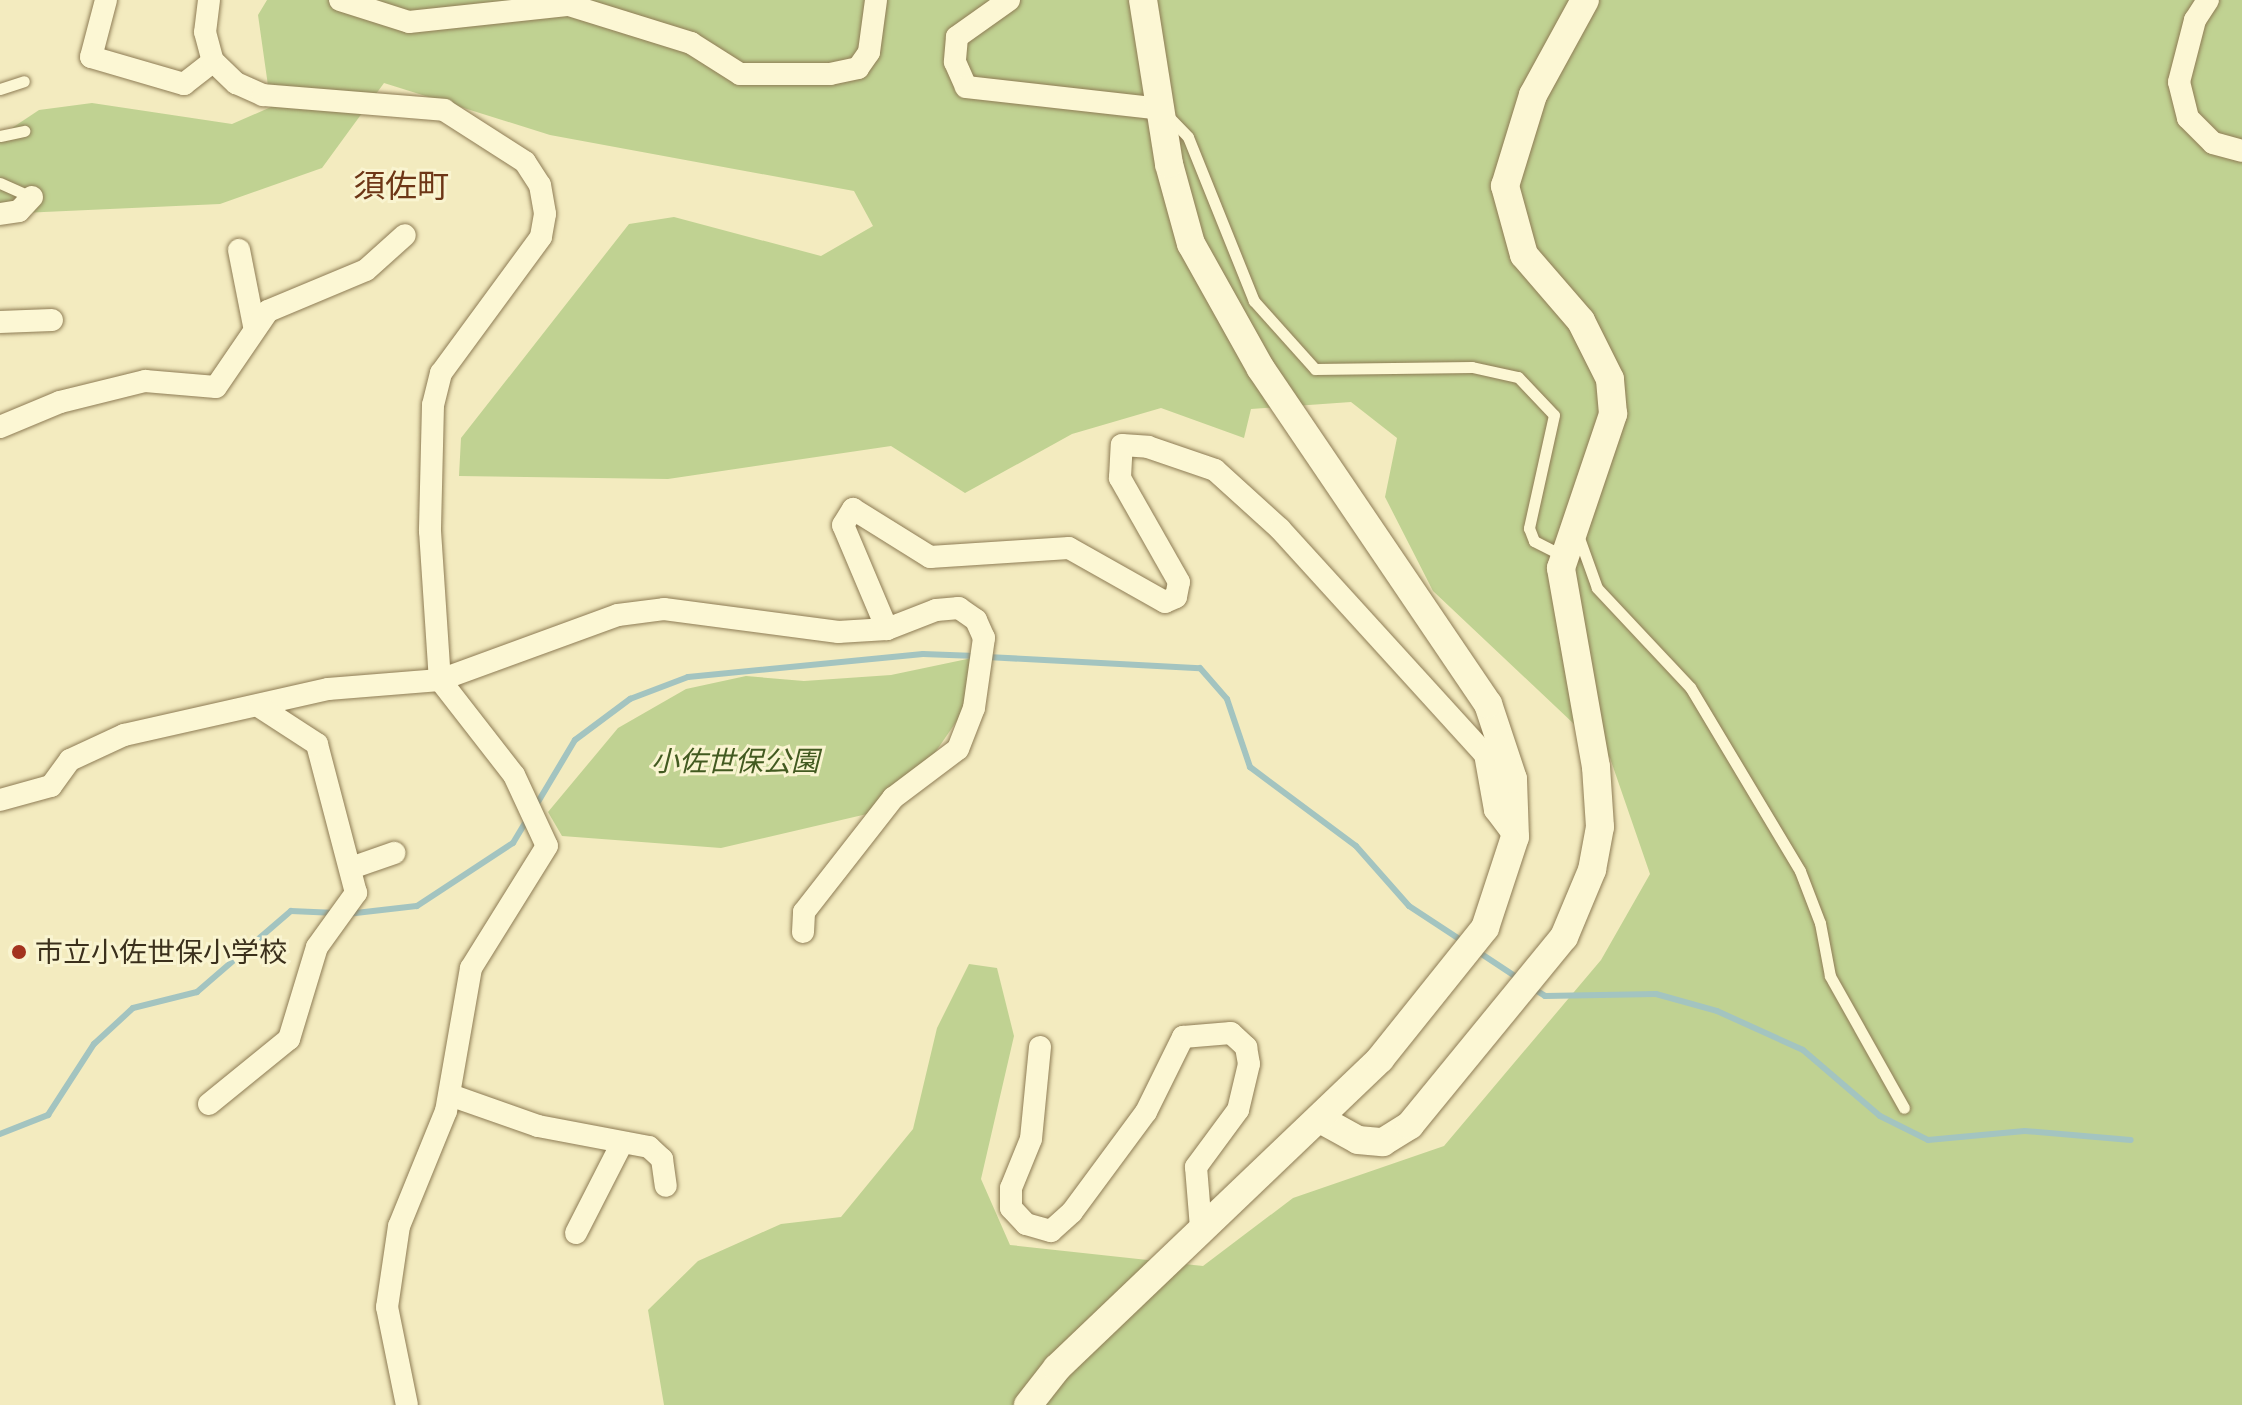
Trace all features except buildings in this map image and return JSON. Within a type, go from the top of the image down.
[{"type":"street","points":[[106,0],[91,57],[184,84],[213,61]]},
{"type":"street","points":[[209,0],[205,32],[213,61],[236,83],[263,95],[444,110],[492,135],[525,162],[540,185],[541,237],[458,344],[441,373],[433,405],[430,531],[443,643],[440,680],[526,797],[540,823],[547,846],[540,865],[471,968],[450,1095],[417,1171],[391,1272],[390,1338],[407,1405]]},
{"type":"street","points":[[340,0],[409,22],[569,5],[691,43],[740,74],[858,68],[869,52],[876,0]]},
{"type":"street","points":[[1009,0],[957,37],[955,62],[966,87],[1161,109]]},
{"type":"street","points":[[1028,1405],[1057,1368],[1380,1059],[1471,947],[1505,880],[1515,837],[1513,779],[1488,704],[1217,298],[1191,244],[1161,109],[1143,0]]},
{"type":"street","points":[[1320,1119],[1358,1140],[1383,1142],[1432,1102],[1530,983],[1577,908],[1600,827],[1596,767],[1564,607],[1564,556],[1573,519],[1604,447],[1613,414],[1610,379],[1581,321],[1524,255],[1505,186],[1533,95],[1585,0]]},
{"type":"street","points":[[2208,0],[2195,20],[2179,82],[2188,118],[2213,143],[2242,151]]},
{"type":"street","points":[[0,214],[19,211],[32,197]]},
{"type":"street","points":[[0,427],[60,402],[145,381],[216,387],[254,326],[268,311],[366,270],[405,235]]},
{"type":"street","points":[[239,250],[254,326]]},
{"type":"street","points":[[0,322],[52,320]]},
{"type":"street","points":[[887,629],[843,525],[853,509],[930,557],[1069,548],[1165,602],[1176,597],[1179,582],[1144,527],[1118,459],[1122,445],[1179,456],[1215,470],[1280,529],[1452,713],[1485,754],[1495,810],[1515,837]]},
{"type":"street","points":[[0,800],[51,786],[70,760],[124,735],[225,708],[260,707],[328,689],[440,680],[618,615],[664,609],[838,632],[887,629],[959,608],[976,620],[983,643],[974,708],[958,749],[893,798],[804,912],[803,932]]},
{"type":"street","points":[[209,1104],[289,1039],[309,966],[356,893],[317,744],[260,707]]},
{"type":"street","points":[[351,868],[394,853]]},
{"type":"street","points":[[1040,1047],[1031,1139],[1011,1188],[1011,1208],[1026,1224],[1051,1231],[1072,1212],[1146,1112],[1183,1037],[1231,1033],[1246,1047],[1249,1064],[1238,1110],[1196,1167],[1201,1228]]},
{"type":"street","points":[[450,1095],[538,1126],[655,1153],[666,1186]]},
{"type":"street","points":[[576,1233],[622,1143]]},
{"type":"lane","points":[[0,89],[24,81]]},
{"type":"lane","points":[[1161,109],[1188,137],[1254,301],[1315,369],[1472,367],[1518,377],[1554,415],[1529,528],[1534,541],[1564,556]]},
{"type":"lane","points":[[0,136],[24,131]]},
{"type":"lane","points":[[0,183],[32,197]]},
{"type":"lane","points":[[1573,519],[1597,588],[1690,687],[1800,871],[1820,923],[1830,976],[1904,1108]]},
{"type":"green space","points":[[267,0],[2242,0],[2242,1405],[664,1405],[648,1310],[698,1261],[781,1224],[841,1217],[913,1129],[937,1028],[969,964],[997,968],[1014,1036],[981,1179],[1010,1245],[1203,1266],[1293,1198],[1444,1146],[1601,960],[1650,874],[1610,758],[1433,591],[1385,497],[1397,438],[1351,402],[1251,409],[1244,438],[1161,408],[1072,434],[965,493],[891,446],[668,479],[459,476],[461,438],[629,224],[674,217],[821,256],[873,226],[854,191],[550,135],[384,83],[322,168],[220,204],[0,214],[0,136],[39,110],[92,103],[232,124],[271,107],[258,15]]},
{"type":"green space","name":"小佐世保公園","points":[[972,658],[965,709],[932,757],[867,814],[721,848],[562,836],[548,812],[618,728],[686,689],[746,676],[804,681],[891,675]]},
{"type":"waterway","points":[[535,807],[575,740],[630,699],[688,677],[923,654],[976,656]]},
{"type":"waterway","points":[[987,657],[1200,668],[1227,699],[1250,767],[1356,846],[1409,906],[1464,942]]},
{"type":"waterway","points":[[347,914],[417,906],[513,843],[527,820]]},
{"type":"waterway","points":[[0,1134],[48,1115],[94,1044],[133,1008],[197,992],[291,911],[336,913]]},
{"type":"waterway","points":[[1477,951],[1521,980]]},
{"type":"waterway","points":[[1534,989],[1545,996],[1656,994],[1717,1011],[1803,1050],[1880,1116],[1928,1140],[2025,1131],[2131,1140]]},
{"type":"place","name":"市立小佐世保小学校","points":[[19,952]]},
{"type":"district","name":"須佐町","points":[[401,186]]}]
